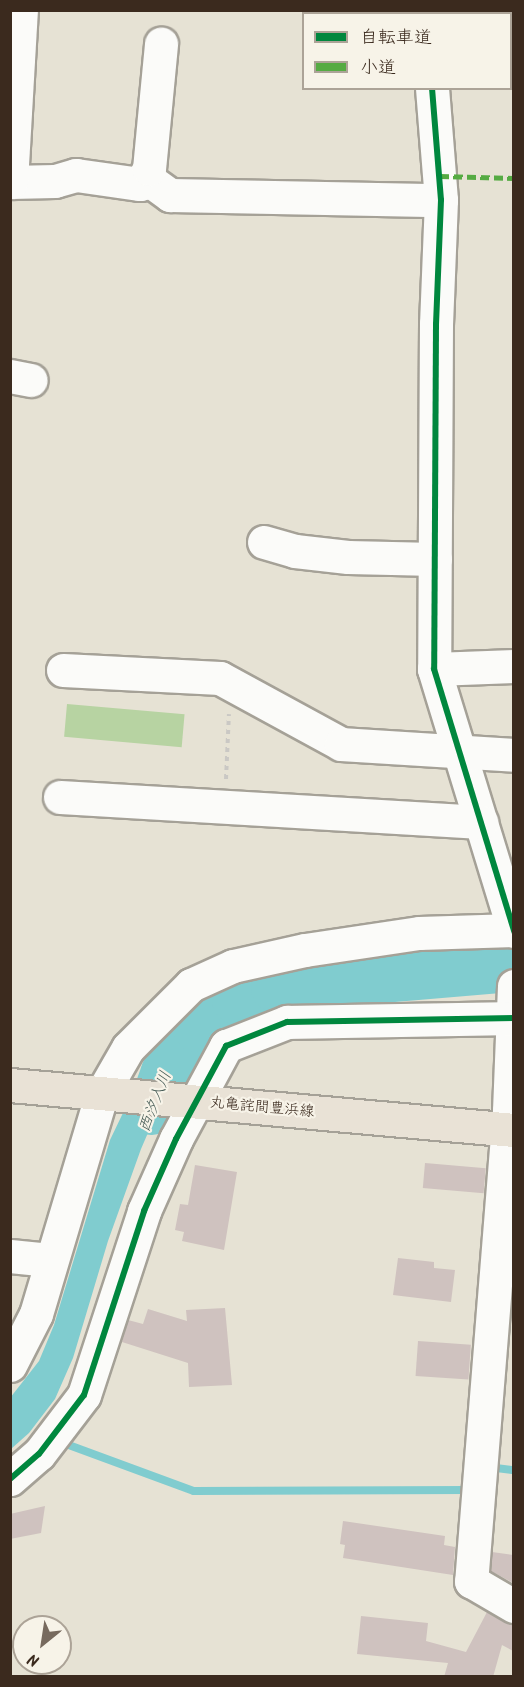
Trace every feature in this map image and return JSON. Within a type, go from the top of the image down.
[{"type":"main road","name":"丸亀詫間豊浜線","points":[[10,1085],[510,1130]]},
{"type":"street","points":[[21,10],[11,183],[55,182],[76,175],[140,184],[149,170],[161,44]]},
{"type":"street","points":[[10,1365],[36,1314],[50,1260],[102,1093],[128,1048],[191,986],[233,966],[305,950],[419,933],[513,930],[502,855],[481,822],[434,669],[441,200],[432,90]]},
{"type":"street","points":[[144,177],[170,195],[441,200]]},
{"type":"street","points":[[264,542],[295,551],[348,557],[435,559]]},
{"type":"street","points":[[434,669],[513,666]]},
{"type":"street","points":[[63,670],[220,678],[341,744],[513,755]]},
{"type":"street","points":[[60,797],[481,822]]},
{"type":"street","points":[[513,986],[510,1130],[471,1581],[513,1606]]},
{"type":"street","points":[[10,1479],[39,1454],[84,1395],[144,1211],[176,1139],[189,1102],[226,1046],[287,1022],[513,1018]]},
{"type":"street","points":[[10,1256],[50,1260]]},
{"type":"path","points":[[225,807],[230,683]]},
{"type":"green space","points":[[67,704],[185,714],[182,747],[64,737]]},
{"type":"water","points":[[157,1042],[182,1054],[141,1149],[108,1241],[73,1358],[55,1399],[29,1433],[11,1449],[10,1398],[39,1361],[54,1325],[110,1140]]},
{"type":"building","points":[[425,1163],[486,1168],[484,1193],[423,1188]]},
{"type":"building","points":[[195,1165],[237,1172],[224,1250],[182,1241],[184,1232],[175,1230],[180,1204],[188,1205]]},
{"type":"building","points":[[398,1258],[434,1262],[434,1268],[455,1270],[451,1302],[393,1295]]},
{"type":"building","points":[[225,1308],[232,1385],[189,1387],[188,1363],[122,1342],[128,1320],[143,1324],[148,1309],[187,1321],[186,1310]]},
{"type":"building","points":[[418,1341],[471,1345],[468,1380],[416,1376]]},
{"type":"building","points":[[45,1506],[41,1533],[10,1539],[10,1514]]},
{"type":"building","points":[[343,1521],[445,1536],[444,1545],[455,1547],[453,1575],[343,1558],[345,1545],[340,1544]]},
{"type":"building","points":[[492,1552],[513,1555],[513,1583],[491,1571]]},
{"type":"building","points":[[487,1612],[513,1625],[513,1651],[502,1645],[493,1677],[444,1677],[448,1663],[357,1654],[361,1616],[428,1623],[426,1641],[466,1652]]},
{"type":"waterway","name":"西汐入川","points":[[151,1111],[165,1072],[197,1028],[236,1000],[275,988],[514,968]]},
{"type":"waterway","points":[[66,1444],[194,1491],[468,1490],[468,1485]]},
{"type":"waterway","points":[[488,1467],[514,1470]]},
{"type":"marked path","points":[[440,176],[514,178]]},
{"type":"cycle path","points":[[432,90],[441,200],[436,324],[434,669],[514,931]]},
{"type":"cycle path","points":[[10,1479],[39,1454],[84,1395],[144,1211],[176,1139],[226,1046],[287,1022],[514,1018]]}]
